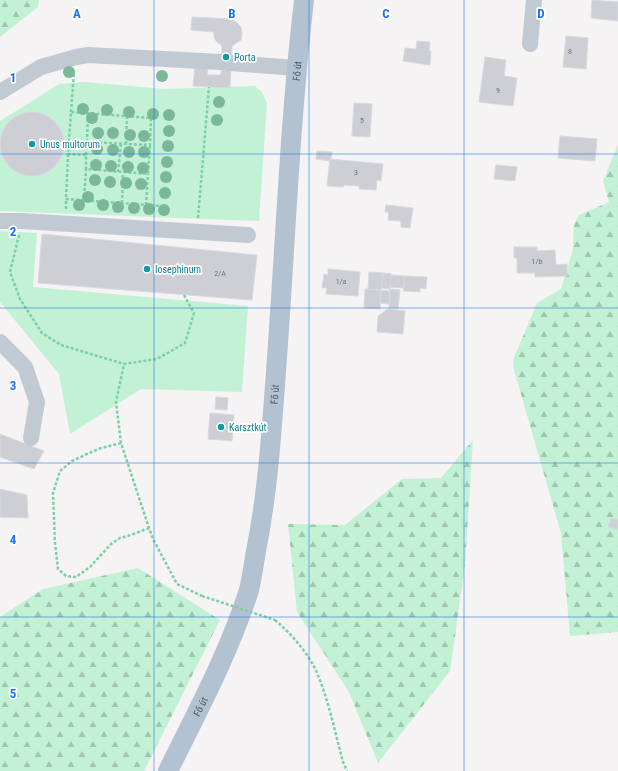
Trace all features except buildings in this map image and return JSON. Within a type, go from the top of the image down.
[{"type":"main road","name":"Fő út","points":[[168,771],[221,664],[249,588],[262,523],[270,460],[296,68],[304,0]]},
{"type":"street","points":[[530,44],[534,0]]},
{"type":"street","points":[[0,92],[41,67],[88,55],[296,68]]},
{"type":"street","points":[[0,221],[22,221],[248,235]]},
{"type":"street","points":[[0,342],[25,367],[37,402],[31,438]]},
{"type":"path","points":[[76,57],[66,199],[161,206],[160,229]]},
{"type":"path","points":[[196,232],[209,87]]},
{"type":"path","points":[[71,112],[151,118],[146,205]]},
{"type":"path","points":[[84,201],[88,113]]},
{"type":"path","points":[[126,144],[127,116]]},
{"type":"path","points":[[87,142],[150,145]]},
{"type":"path","points":[[118,172],[121,144]]},
{"type":"path","points":[[68,154],[86,155]]},
{"type":"path","points":[[86,169],[148,174]]},
{"type":"path","points":[[122,203],[123,173]]},
{"type":"path","points":[[22,221],[10,272],[20,298],[42,333],[61,345],[124,364],[156,359],[185,343],[194,313],[184,295]]},
{"type":"path","points":[[124,364],[116,402],[121,443],[153,539],[177,584],[202,596],[275,620],[286,629],[303,649],[317,672],[347,771]]},
{"type":"path","points":[[121,443],[98,449],[72,461],[60,471],[53,493],[54,543],[58,569],[66,576],[76,577],[90,567],[111,544],[120,538],[149,528]]},
{"type":"green space","points":[[0,0],[39,0],[38,7],[0,37]]},
{"type":"green space","points":[[83,82],[165,89],[255,86],[261,91],[267,103],[259,221],[0,211],[0,121],[59,84]]},
{"type":"green space","points":[[618,145],[618,632],[570,636],[561,533],[514,370],[513,360],[537,303],[561,289],[573,250],[574,224],[579,215],[609,202],[603,181]]},
{"type":"green space","points":[[0,231],[37,233],[33,287],[248,306],[242,392],[141,389],[70,434],[59,374],[0,302]]},
{"type":"green space","points":[[473,440],[465,565],[450,671],[378,763],[349,692],[297,612],[288,524],[345,525],[402,479],[441,478]]},
{"type":"green space","points":[[138,568],[220,620],[144,771],[0,771],[0,617],[43,589]]},
{"type":"place","name":"Porta","points":[[226,57]]},
{"type":"place","name":"Unus multorum","points":[[32,144]]},
{"type":"place","name":"Iosephinum","points":[[147,269]]},
{"type":"place","name":"Karsztkút","points":[[221,427]]}]
